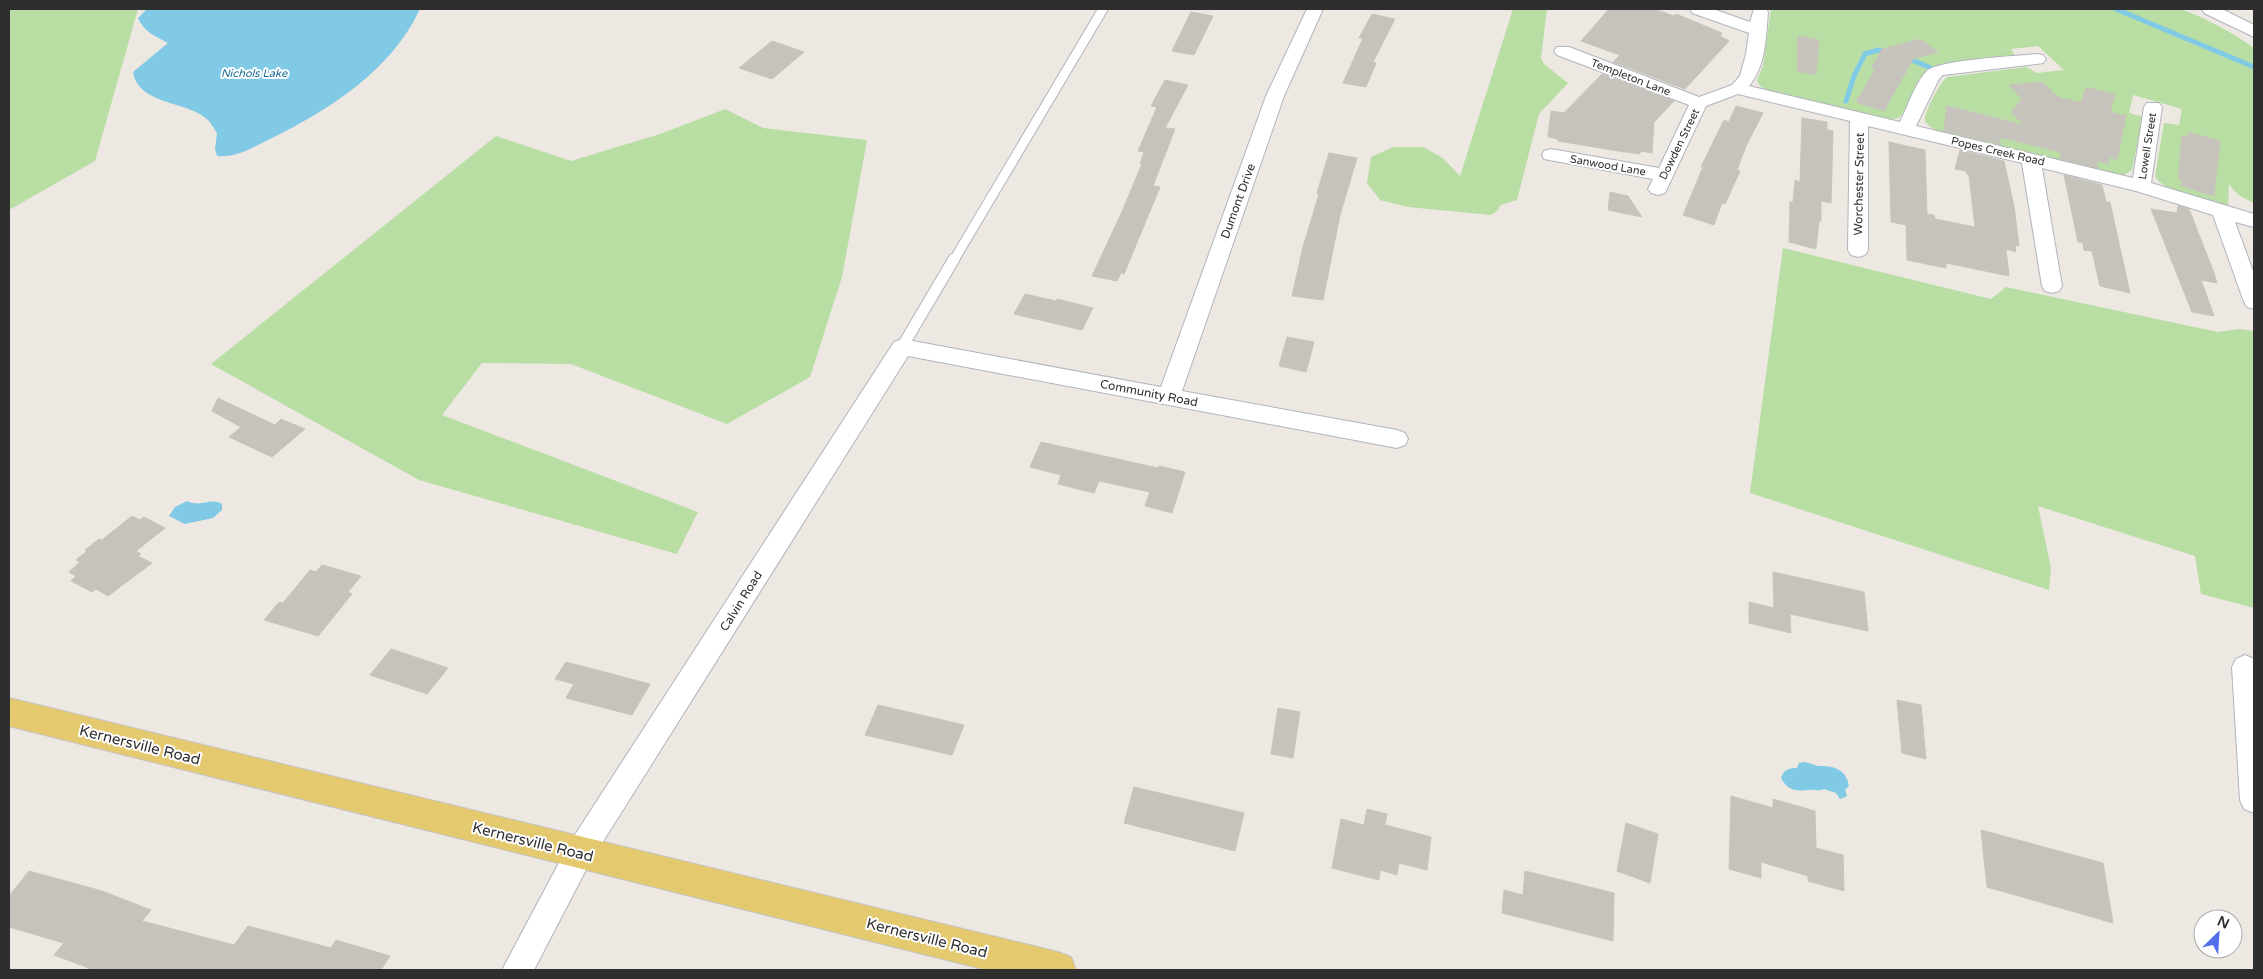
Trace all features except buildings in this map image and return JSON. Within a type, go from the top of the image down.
[{"type":"main road","name":"Kernersville Road","points":[[9,712],[579,854],[1058,970]]},
{"type":"street","name":"Dumont Drive","points":[[1169,397],[1275,96],[1315,9]]},
{"type":"street","points":[[1698,9],[1757,30]]},
{"type":"street","points":[[2210,9],[2254,32]]},
{"type":"street","points":[[1738,89],[1748,77],[1755,54],[1760,12]]},
{"type":"street","name":"Templeton Lane","points":[[1563,51],[1699,103]]},
{"type":"street","points":[[1906,129],[1931,76],[1937,71],[1946,68],[2037,59]]},
{"type":"street","name":"Dowden Street","points":[[1661,182],[1699,103],[1738,89]]},
{"type":"street","name":"Popes Creek Road","points":[[1738,89],[2142,186],[2254,221]]},
{"type":"street","name":"Lowell Street","points":[[2142,186],[2154,107]]},
{"type":"street","name":"Worchester Street","points":[[1858,250],[1859,118]]},
{"type":"street","name":"Sanwood Lane","points":[[1551,155],[1661,182]]},
{"type":"street","points":[[2031,158],[2052,286]]},
{"type":"street","points":[[2221,211],[2254,302]]},
{"type":"street","name":"Community Road","points":[[902,347],[1397,439]]},
{"type":"street","name":"Calvin Road","points":[[517,970],[579,854],[902,347]]},
{"type":"street","points":[[2246,667],[2254,800]]},
{"type":"lane","points":[[902,347],[1103,9]]},
{"type":"green space","points":[[9,9],[138,9],[95,161],[9,210]]},
{"type":"green space","points":[[1513,9],[1547,9],[1541,58],[1544,64],[1568,83],[1539,114],[1517,200],[1501,205],[1491,215],[1408,207],[1380,200],[1367,183],[1371,157],[1393,147],[1424,147],[1444,159],[1460,176]]},
{"type":"green space","points":[[1771,9],[2181,9],[2191,13],[2228,31],[2254,48],[2254,203],[2236,193],[2229,183],[2228,208],[2177,192],[2160,182],[2155,176],[2164,123],[2179,125],[2182,109],[2133,95],[2129,113],[2143,117],[2132,170],[2124,175],[1937,131],[1927,123],[1925,116],[1930,104],[1947,77],[2026,67],[2037,73],[2064,70],[2038,46],[2011,49],[2015,56],[1929,68],[1920,79],[1903,114],[1896,119],[1887,119],[1768,91],[1760,86],[1757,80],[1763,66]]},
{"type":"green space","points":[[725,109],[763,128],[867,140],[842,277],[810,377],[727,424],[571,364],[482,363],[442,415],[698,512],[677,554],[419,480],[211,364],[496,136],[571,161],[660,134]]},
{"type":"green space","points":[[1783,248],[1991,299],[2006,287],[2218,332],[2239,329],[2254,331],[2254,608],[2201,594],[2195,556],[2038,506],[2051,568],[2049,590],[1750,493]]},
{"type":"water","name":"Nichols Lake","points":[[147,9],[420,9],[408,31],[393,51],[375,70],[336,101],[292,128],[257,145],[231,155],[217,156],[215,149],[217,133],[208,120],[188,109],[154,97],[144,91],[137,83],[133,72],[168,43],[150,33],[140,23],[138,18]]},
{"type":"water","points":[[187,501],[193,503],[217,502],[222,504],[222,510],[213,518],[185,524],[169,516],[175,507]]},
{"type":"water","points":[[1804,762],[1835,768],[1842,772],[1849,786],[1845,790],[1847,796],[1840,799],[1836,793],[1824,789],[1796,790],[1786,786],[1781,778],[1785,771],[1797,768],[1799,763]]},
{"type":"waterway","points":[[2116,9],[2254,67]]},
{"type":"waterway","points":[[1846,101],[1854,76],[1865,54],[1878,50],[1888,52]]},
{"type":"waterway","points":[[1905,57],[1931,68]]}]
